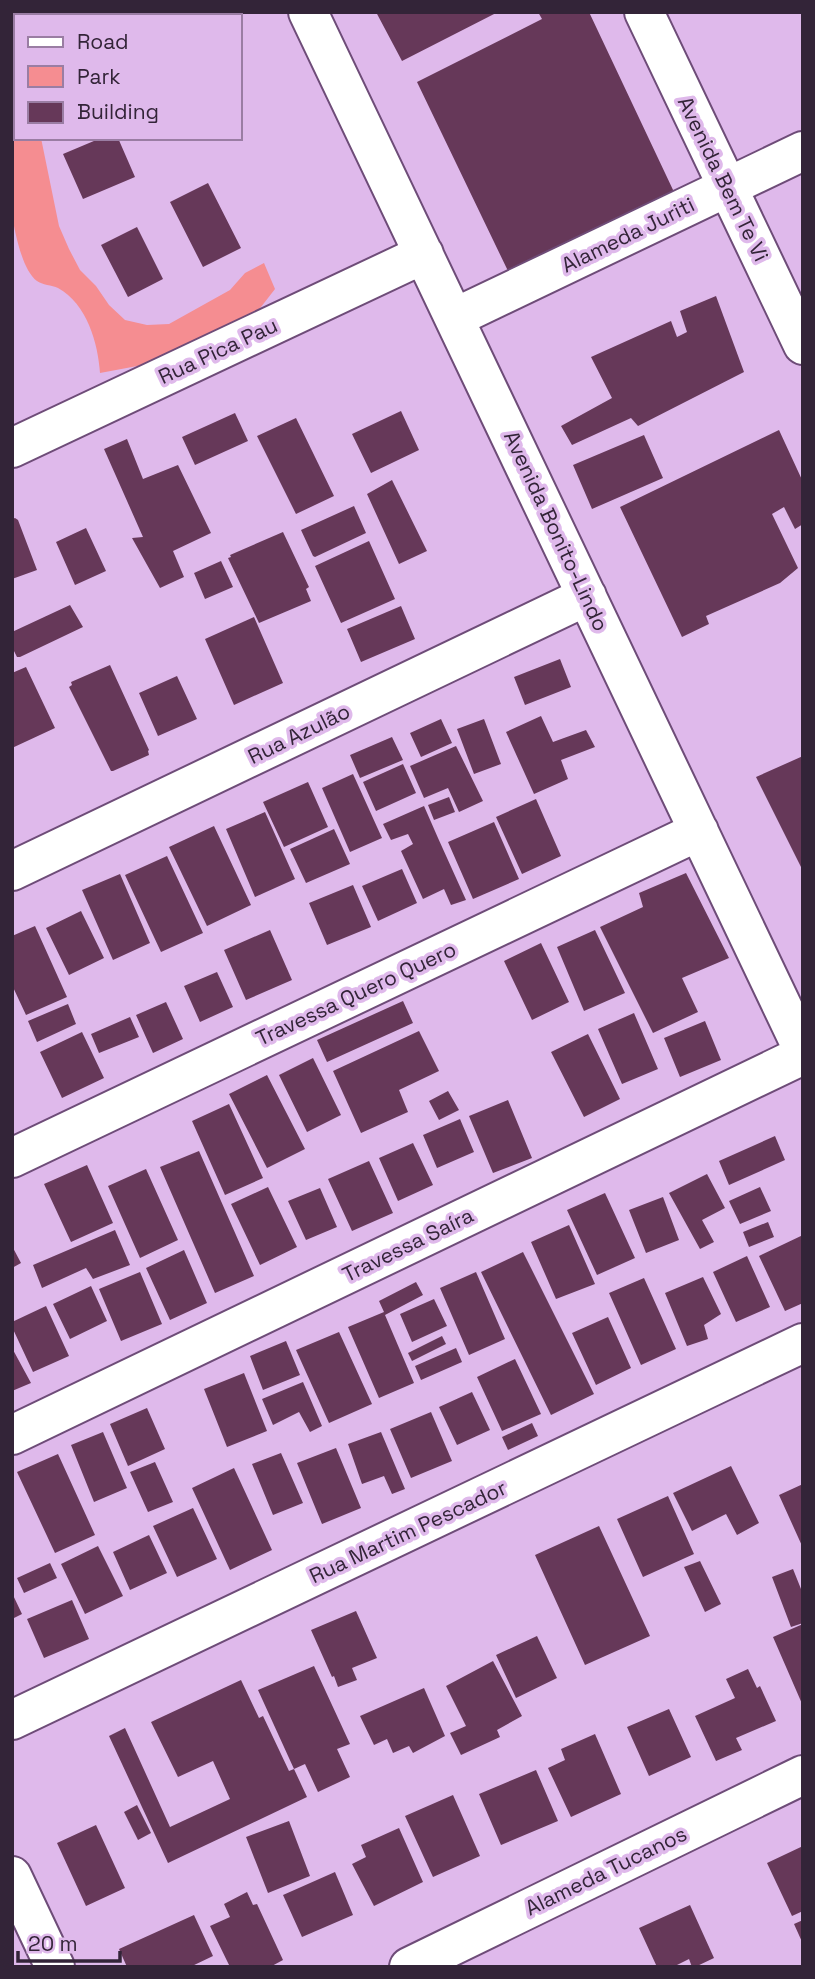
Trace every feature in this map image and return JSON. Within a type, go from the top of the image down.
[{"type":"street","name":"Avenida Bonito-Lindo","points":[[308,12],[803,1052]]},
{"type":"street","name":"Avenida Bem Te Vi","points":[[644,12],[803,345]]},
{"type":"street","name":"Alameda Juriti","points":[[454,318],[803,151]]},
{"type":"street","name":"Rua Pica Pau","points":[[12,447],[424,254]]},
{"type":"street","name":"Rua Azulão","points":[[12,871],[587,596]]},
{"type":"street","name":"Travessa Quero Quero","points":[[12,1158],[699,831]]},
{"type":"street","name":"Travessa Saíra","points":[[12,1435],[803,1052]]},
{"type":"street","name":"Rua Martim Pescador","points":[[12,1720],[803,1343]]},
{"type":"street","name":"Alameda Tucanos","points":[[409,1967],[803,1775]]},
{"type":"street","points":[[12,1876],[55,1967]]},
{"type":"green space","points":[[14,42],[14,140],[41,140],[59,226],[80,270],[96,286],[109,305],[125,320],[147,325],[169,324],[230,290],[245,273],[264,263],[275,289],[261,307],[243,323],[148,364],[100,373],[97,349],[84,314],[68,295],[32,276],[23,260],[12,215]]},
{"type":"building","points":[[144,12],[238,14],[145,14]]},
{"type":"building","points":[[376,12],[498,12],[402,61]]},
{"type":"building","points":[[538,12],[589,12],[674,192],[508,271],[417,82],[542,19]]},
{"type":"building","points":[[96,140],[119,140],[135,177],[83,199],[63,154]]},
{"type":"building","points":[[208,183],[241,248],[203,267],[170,202]]},
{"type":"building","points":[[137,227],[163,279],[128,297],[101,245]]},
{"type":"building","points":[[716,296],[744,372],[638,426],[631,418],[572,445],[561,426],[612,398],[591,357],[671,321],[677,337],[687,332],[680,311]]},
{"type":"building","points":[[401,411],[419,450],[371,473],[352,434]]},
{"type":"building","points":[[235,413],[248,441],[195,465],[182,437]]},
{"type":"building","points":[[296,418],[334,496],[296,514],[257,436]]},
{"type":"building","points":[[779,430],[803,482],[803,524],[795,529],[784,507],[772,514],[798,568],[780,583],[706,616],[709,624],[682,637],[620,507]]},
{"type":"building","points":[[644,435],[663,478],[592,509],[573,465]]},
{"type":"building","points":[[127,439],[143,479],[178,465],[211,533],[173,551],[184,577],[160,588],[132,538],[143,537],[104,449]]},
{"type":"building","points":[[392,480],[427,551],[399,564],[367,494]]},
{"type":"building","points":[[354,506],[366,533],[313,556],[301,530]]},
{"type":"building","points":[[15,518],[37,570],[12,579],[12,519]]},
{"type":"building","points":[[86,528],[106,571],[75,585],[56,542]]},
{"type":"building","points":[[283,532],[309,587],[306,589],[311,601],[259,623],[228,558]]},
{"type":"building","points":[[369,541],[395,599],[341,623],[315,566]]},
{"type":"building","points":[[221,561],[233,587],[205,599],[194,573]]},
{"type":"building","points":[[70,605],[83,627],[17,657],[12,647],[12,632]]},
{"type":"building","points":[[401,606],[415,639],[361,662],[347,629]]},
{"type":"building","points":[[254,617],[283,683],[234,705],[205,639]]},
{"type":"building","points":[[560,659],[571,687],[525,705],[514,677]]},
{"type":"building","points":[[110,665],[149,750],[149,755],[113,771],[69,687],[71,682]]},
{"type":"building","points":[[26,667],[55,728],[12,748],[12,673]]},
{"type":"building","points":[[177,676],[197,719],[158,736],[139,693]]},
{"type":"building","points":[[541,716],[553,742],[586,730],[595,747],[561,760],[568,779],[534,794],[506,732]]},
{"type":"building","points":[[441,719],[452,743],[421,757],[410,733]]},
{"type":"building","points":[[484,719],[501,764],[474,774],[457,729]]},
{"type":"building","points":[[392,737],[403,760],[360,778],[350,755]]},
{"type":"building","points":[[456,746],[483,801],[459,812],[448,788],[424,798],[410,766]]},
{"type":"building","points":[[803,756],[803,871],[756,777]]},
{"type":"building","points":[[403,764],[416,793],[376,811],[363,782]]},
{"type":"building","points":[[353,774],[382,838],[350,852],[322,788]]},
{"type":"building","points":[[308,782],[328,827],[284,847],[263,802]]},
{"type":"building","points":[[449,797],[455,812],[434,820],[428,805]]},
{"type":"building","points":[[536,799],[561,856],[522,874],[496,817]]},
{"type":"building","points":[[424,806],[466,900],[451,905],[444,889],[423,899],[401,851],[413,844],[408,834],[391,840],[383,824]]},
{"type":"building","points":[[265,812],[295,879],[255,897],[226,829]]},
{"type":"building","points":[[494,822],[519,879],[473,899],[448,842]]},
{"type":"building","points":[[214,826],[251,905],[207,926],[169,847]]},
{"type":"building","points":[[334,829],[350,864],[306,883],[290,849]]},
{"type":"building","points":[[167,856],[203,933],[161,952],[125,875]]},
{"type":"building","points":[[402,869],[417,903],[378,921],[362,886]]},
{"type":"building","points":[[686,873],[729,958],[682,978],[698,1012],[653,1033],[600,927],[643,907],[639,893]]},
{"type":"building","points":[[120,874],[150,943],[113,960],[82,890]]},
{"type":"building","points":[[353,885],[371,927],[327,945],[309,903]]},
{"type":"building","points":[[81,911],[104,958],[69,975],[46,928]]},
{"type":"building","points":[[35,926],[67,997],[26,1015],[12,985],[12,936]]},
{"type":"building","points":[[270,930],[292,980],[246,1000],[224,950]]},
{"type":"building","points":[[595,930],[625,993],[584,1011],[557,947]]},
{"type":"building","points":[[541,943],[569,1002],[532,1020],[504,961]]},
{"type":"building","points":[[217,972],[233,1007],[200,1022],[184,986]]},
{"type":"building","points":[[403,1001],[413,1023],[327,1062],[317,1040]]},
{"type":"building","points":[[166,1002],[183,1039],[153,1053],[136,1015]]},
{"type":"building","points":[[68,1004],[76,1024],[37,1042],[28,1021]]},
{"type":"building","points":[[634,1013],[658,1069],[622,1084],[598,1029]]},
{"type":"building","points":[[130,1017],[139,1037],[99,1053],[91,1034]]},
{"type":"building","points":[[705,1021],[721,1060],[680,1077],[664,1038]]},
{"type":"building","points":[[419,1031],[439,1071],[399,1090],[408,1112],[361,1133],[333,1071]]},
{"type":"building","points":[[82,1032],[104,1078],[62,1098],[40,1052]]},
{"type":"building","points":[[588,1034],[620,1099],[584,1117],[551,1052]]},
{"type":"building","points":[[313,1058],[341,1115],[307,1132],[279,1075]]},
{"type":"building","points":[[267,1075],[305,1149],[267,1168],[229,1094]]},
{"type":"building","points":[[448,1091],[459,1110],[439,1120],[429,1101]]},
{"type":"building","points":[[508,1100],[532,1158],[493,1173],[469,1116]]},
{"type":"building","points":[[229,1104],[263,1178],[225,1195],[192,1121]]},
{"type":"building","points":[[460,1119],[474,1152],[437,1168],[423,1135]]},
{"type":"building","points":[[775,1136],[785,1160],[729,1185],[719,1161]]},
{"type":"building","points":[[413,1143],[433,1185],[398,1201],[379,1158]]},
{"type":"building","points":[[199,1151],[254,1276],[215,1293],[160,1167]]},
{"type":"building","points":[[369,1161],[393,1213],[352,1231],[328,1179]]},
{"type":"building","points":[[87,1165],[113,1223],[71,1242],[44,1184]]},
{"type":"building","points":[[146,1169],[178,1240],[140,1258],[108,1186]]},
{"type":"building","points":[[707,1174],[725,1208],[702,1220],[714,1242],[700,1249],[669,1193]]},
{"type":"building","points":[[268,1187],[297,1247],[260,1265],[231,1204]]},
{"type":"building","points":[[760,1187],[771,1211],[740,1224],[729,1201]]},
{"type":"building","points":[[320,1188],[337,1227],[306,1240],[288,1201]]},
{"type":"building","points":[[605,1193],[635,1258],[597,1275],[567,1210]]},
{"type":"building","points":[[663,1197],[679,1240],[646,1253],[629,1210]]},
{"type":"building","points":[[768,1222],[774,1237],[749,1247],[743,1232]]},
{"type":"building","points":[[569,1225],[595,1284],[556,1299],[531,1242]]},
{"type":"building","points":[[115,1230],[130,1265],[93,1279],[86,1268],[42,1288],[33,1265]]},
{"type":"building","points":[[803,1235],[803,1303],[785,1311],[759,1256]]},
{"type":"building","points":[[12,1246],[21,1263],[12,1268]]},
{"type":"building","points":[[184,1250],[207,1303],[170,1320],[146,1268]]},
{"type":"building","points":[[523,1252],[594,1394],[551,1415],[481,1272]]},
{"type":"building","points":[[747,1256],[770,1307],[736,1322],[713,1272]]},
{"type":"building","points":[[140,1272],[162,1324],[121,1341],[99,1289]]},
{"type":"building","points":[[476,1272],[505,1339],[469,1355],[440,1288]]},
{"type":"building","points":[[703,1277],[721,1314],[704,1325],[708,1339],[687,1346],[665,1293]]},
{"type":"building","points":[[644,1278],[676,1349],[641,1365],[609,1293]]},
{"type":"building","points":[[416,1282],[423,1295],[385,1315],[414,1383],[379,1398],[348,1327],[384,1312],[379,1301]]},
{"type":"building","points":[[91,1286],[107,1321],[70,1339],[53,1304]]},
{"type":"building","points":[[434,1299],[447,1326],[412,1342],[400,1314]]},
{"type":"building","points":[[46,1306],[69,1356],[33,1372],[12,1322]]},
{"type":"building","points":[[608,1317],[631,1368],[596,1385],[572,1333]]},
{"type":"building","points":[[339,1332],[372,1404],[329,1423],[296,1350]]},
{"type":"building","points":[[442,1336],[446,1344],[412,1361],[408,1353]]},
{"type":"building","points":[[286,1341],[300,1375],[263,1390],[250,1356]]},
{"type":"building","points":[[12,1348],[31,1383],[12,1391]]},
{"type":"building","points":[[456,1348],[462,1362],[421,1380],[415,1366]]},
{"type":"building","points":[[515,1359],[541,1414],[502,1431],[477,1377]]},
{"type":"building","points":[[244,1373],[267,1431],[227,1447],[204,1389]]},
{"type":"building","points":[[303,1382],[322,1426],[310,1432],[299,1412],[273,1425],[262,1399]]},
{"type":"building","points":[[472,1392],[490,1430],[457,1445],[439,1407]]},
{"type":"building","points":[[147,1408],[165,1449],[128,1466],[110,1424]]},
{"type":"building","points":[[431,1412],[452,1461],[411,1478],[390,1429]]},
{"type":"building","points":[[532,1423],[538,1436],[508,1450],[502,1437]]},
{"type":"building","points":[[103,1432],[127,1488],[94,1502],[71,1445]]},
{"type":"building","points":[[381,1432],[405,1489],[392,1494],[384,1476],[362,1484],[348,1444]]},
{"type":"building","points":[[336,1448],[361,1508],[322,1524],[297,1463]]},
{"type":"building","points":[[281,1453],[303,1503],[273,1515],[252,1464]]},
{"type":"building","points":[[58,1454],[95,1535],[55,1553],[17,1472]]},
{"type":"building","points":[[155,1462],[173,1502],[148,1512],[130,1472]]},
{"type":"building","points":[[731,1466],[759,1523],[737,1535],[726,1514],[692,1531],[673,1493]]},
{"type":"building","points":[[234,1468],[272,1550],[230,1570],[192,1488]]},
{"type":"building","points":[[803,1484],[803,1548],[779,1495]]},
{"type":"building","points":[[668,1496],[694,1554],[643,1577],[617,1519]]},
{"type":"building","points":[[193,1508],[217,1559],[177,1577],[153,1526]]},
{"type":"building","points":[[599,1526],[650,1636],[585,1665],[535,1555]]},
{"type":"building","points":[[149,1535],[167,1573],[130,1590],[113,1552]]},
{"type":"building","points":[[98,1546],[123,1596],[85,1614],[61,1564]]},
{"type":"building","points":[[700,1561],[721,1604],[705,1612],[684,1567]]},
{"type":"building","points":[[50,1563],[57,1578],[24,1593],[17,1578]]},
{"type":"building","points":[[793,1569],[803,1594],[803,1623],[791,1627],[772,1577]]},
{"type":"building","points":[[12,1593],[22,1614],[12,1619]]},
{"type":"building","points":[[72,1600],[89,1639],[44,1658],[27,1619]]},
{"type":"building","points":[[356,1611],[377,1658],[352,1668],[357,1680],[338,1687],[311,1630]]},
{"type":"building","points":[[803,1624],[803,1706],[773,1637]]},
{"type":"building","points":[[537,1636],[557,1678],[516,1698],[496,1655]]},
{"type":"building","points":[[493,1661],[522,1716],[497,1730],[500,1737],[461,1755],[450,1733],[466,1726],[446,1686]]},
{"type":"building","points":[[314,1666],[350,1744],[337,1749],[350,1777],[318,1792],[305,1764],[294,1769],[258,1690]]},
{"type":"building","points":[[748,1669],[757,1688],[760,1686],[776,1721],[736,1738],[742,1750],[716,1761],[695,1716],[735,1698],[726,1679]]},
{"type":"building","points":[[241,1680],[259,1718],[263,1716],[289,1771],[294,1769],[307,1797],[168,1863],[109,1736],[125,1728],[170,1827],[230,1799],[213,1761],[178,1777],[151,1722]]},
{"type":"building","points":[[424,1688],[445,1736],[413,1753],[409,1746],[393,1753],[387,1739],[374,1745],[360,1716]]},
{"type":"building","points":[[669,1709],[691,1757],[649,1776],[627,1727]]},
{"type":"building","points":[[595,1734],[621,1794],[571,1817],[548,1768],[565,1760],[561,1749]]},
{"type":"building","points":[[536,1770],[558,1821],[501,1845],[479,1794]]},
{"type":"building","points":[[453,1795],[480,1856],[433,1877],[405,1816]]},
{"type":"building","points":[[137,1805],[151,1833],[138,1840],[124,1812]]},
{"type":"building","points":[[289,1821],[310,1876],[268,1893],[246,1837]]},
{"type":"building","points":[[96,1825],[125,1888],[86,1906],[57,1843]]},
{"type":"building","points":[[399,1828],[423,1882],[374,1906],[352,1864],[366,1857],[361,1845]]},
{"type":"building","points":[[803,1846],[803,1911],[792,1916],[767,1863]]},
{"type":"building","points":[[335,1872],[353,1915],[302,1937],[283,1895]]},
{"type":"building","points":[[247,1892],[253,1905],[257,1904],[283,1960],[270,1967],[230,1967],[210,1926],[230,1917],[224,1904]]},
{"type":"building","points":[[690,1905],[714,1958],[695,1967],[692,1967],[689,1959],[673,1967],[657,1967],[639,1928]]},
{"type":"building","points":[[194,1915],[213,1956],[190,1967],[127,1967],[119,1949]]},
{"type":"building","points":[[803,1920],[803,1944],[794,1924]]}]
